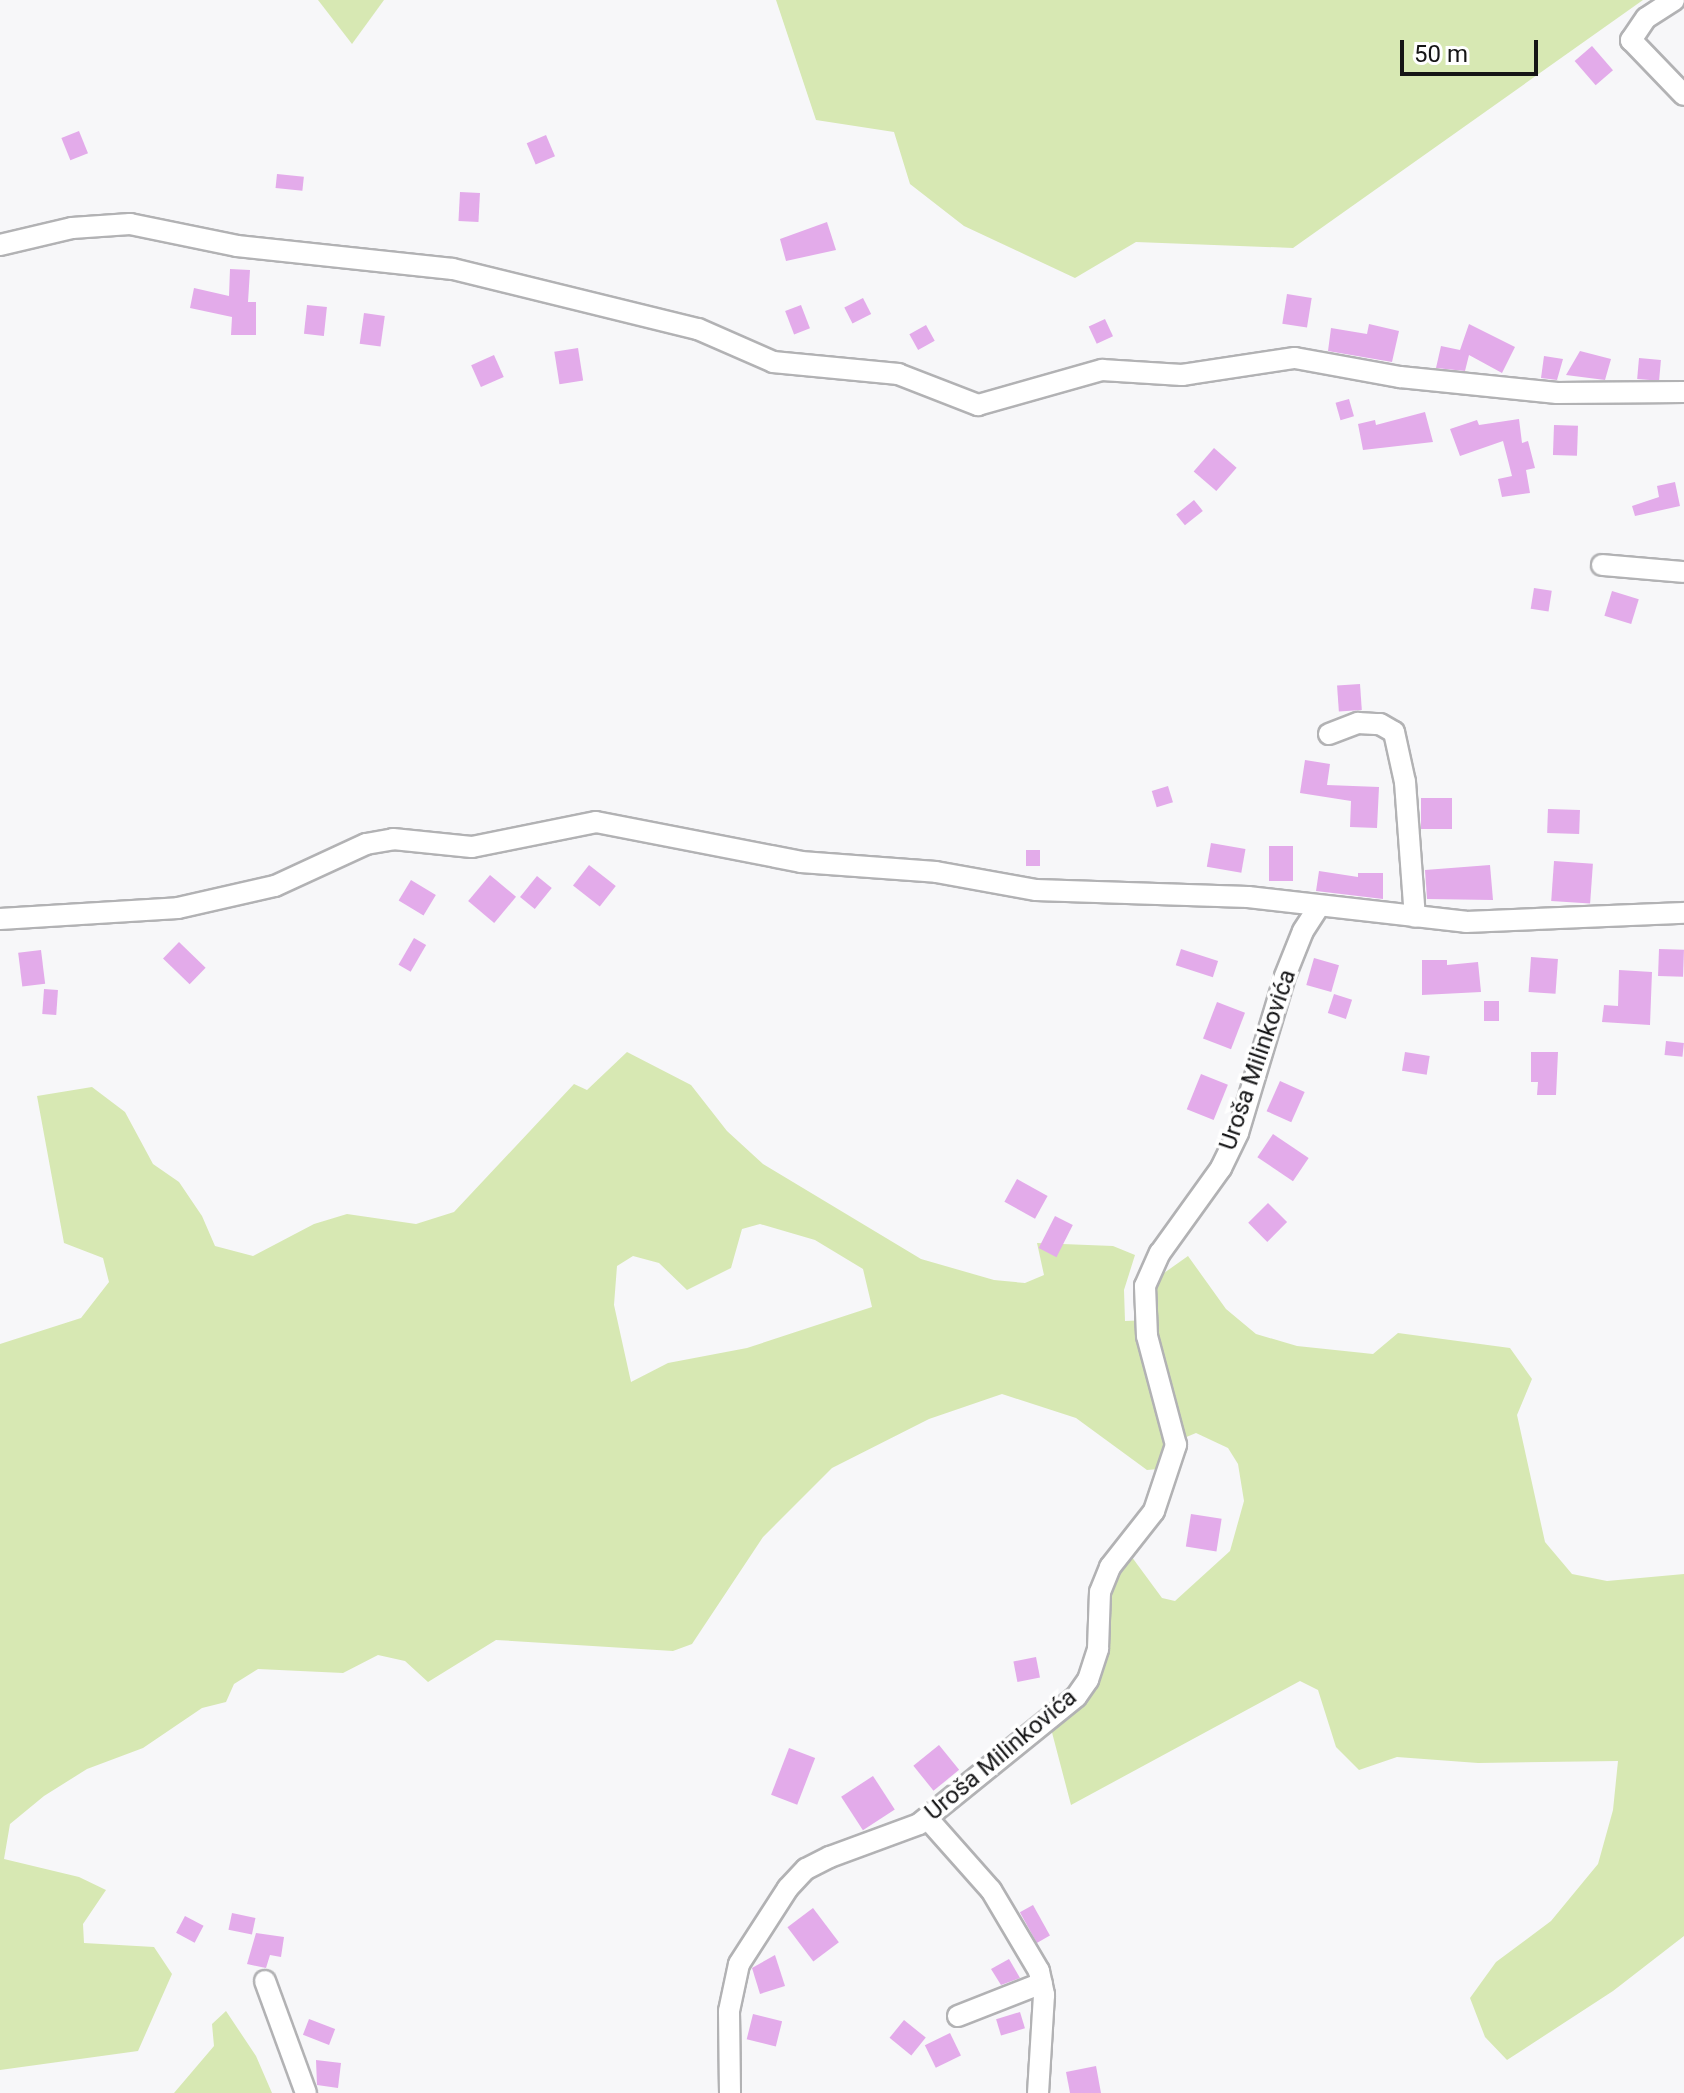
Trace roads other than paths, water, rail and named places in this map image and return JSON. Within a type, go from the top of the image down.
[{"type":"street","points":[[1674,0],[1646,18],[1631,40],[1684,95]]},
{"type":"street","points":[[0,245],[72,228],[130,224],[237,246],[453,269],[698,329],[773,362],[898,374],[978,405],[1102,370],[1182,375],[1295,358],[1385,375],[1557,393],[1684,392]]},
{"type":"street","points":[[1602,565],[1684,572]]},
{"type":"street","points":[[1329,734],[1358,723],[1380,724],[1394,732],[1411,832],[1415,917]]},
{"type":"street","points":[[0,919],[178,908],[275,886],[366,844],[393,839],[472,847],[596,822],[801,862],[936,872],[1036,890],[1248,897],[1318,908],[1466,922],[1684,913]]},
{"type":"street","name":"Uroša Milinkovića","points":[[730,2093],[729,2011],[739,1964],[788,1888],[806,1869],[927,1818],[1076,1697],[1088,1680],[1098,1649],[1100,1592],[1110,1567],[1154,1511],[1176,1445],[1147,1336],[1145,1286],[1160,1253],[1221,1168],[1238,1133],[1285,976],[1303,931],[1318,908]]},
{"type":"street","points":[[927,1818],[991,1890],[1022,1935],[1042,1983],[1038,2093]]},
{"type":"street","points":[[265,1981],[306,2093]]},
{"type":"street","points":[[958,2016],[1042,1983]]}]
